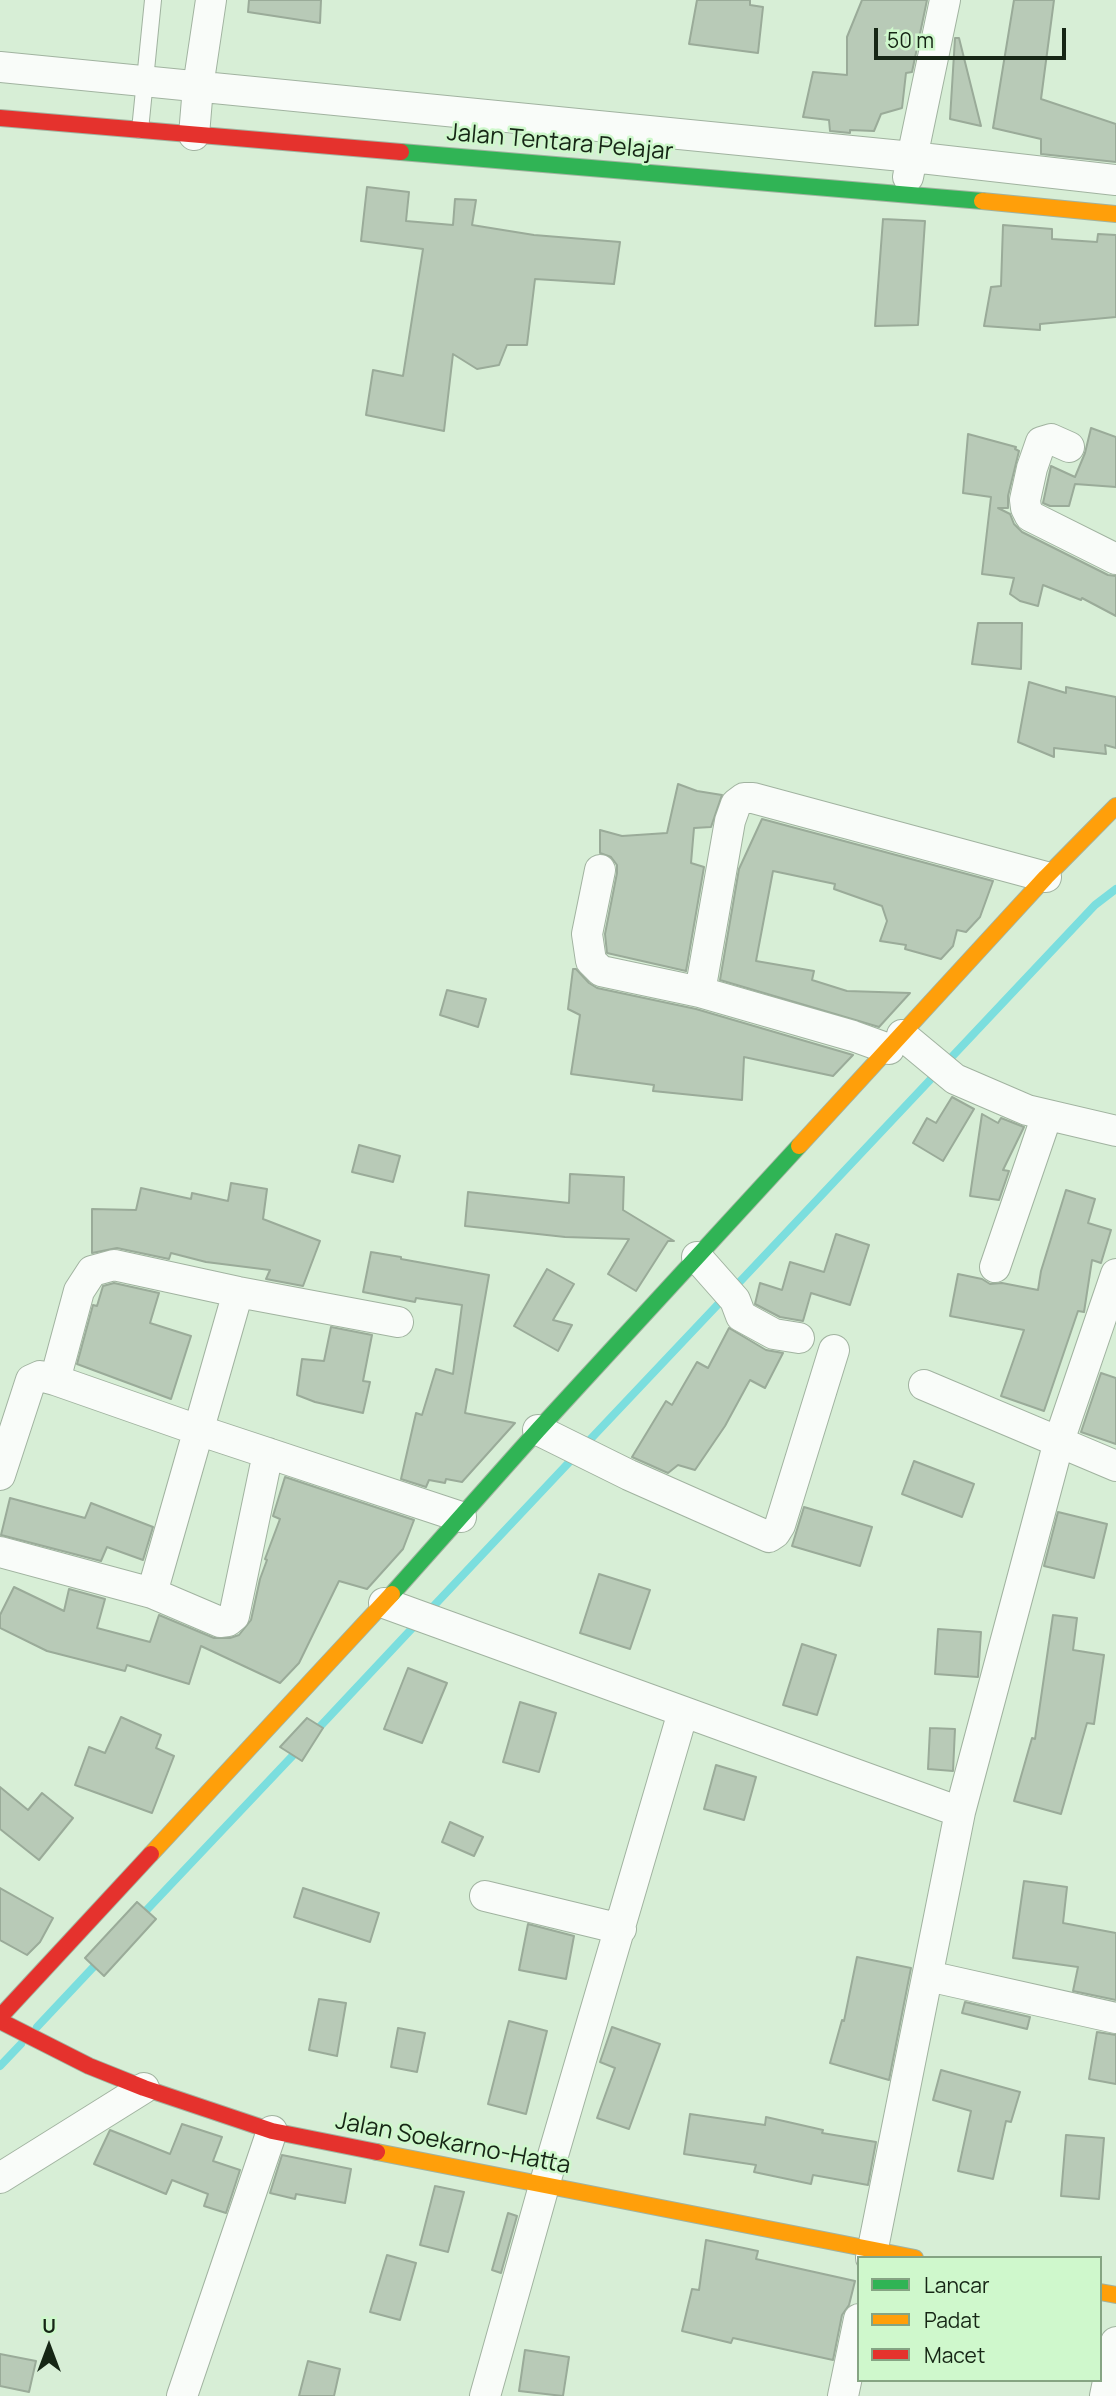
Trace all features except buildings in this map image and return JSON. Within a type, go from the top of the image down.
[{"type":"main road","name":"Jalan Tentara Pelajar","points":[[0,118],[1116,214]]},
{"type":"main road","points":[[0,2019],[384,1603],[538,1430],[705,1266],[895,1042],[1046,877],[1116,806]]},
{"type":"main road","name":"Jalan Soekarno-Hatta","points":[[0,2019],[89,2066],[144,2088],[272,2131],[872,2254],[894,2256]]},
{"type":"street","points":[[194,135],[211,0]]},
{"type":"street","points":[[905,194],[945,0]]},
{"type":"street","points":[[0,67],[1116,180]]},
{"type":"street","points":[[1069,447],[1051,439],[1041,442],[1032,468],[1025,500],[1026,508],[1030,516],[1116,559]]},
{"type":"street","points":[[699,992],[730,821],[736,804],[744,798],[753,798],[1046,877]]},
{"type":"street","points":[[600,870],[587,934],[591,961],[601,971],[699,992],[853,1036],[895,1042],[930,1058],[955,1079],[1027,1110],[1116,1131]]},
{"type":"street","points":[[995,1267],[1047,1115]]},
{"type":"street","points":[[55,1380],[79,1292],[92,1271],[114,1265],[398,1322]]},
{"type":"street","points":[[705,1266],[735,1300],[741,1316],[774,1334],[799,1338]]},
{"type":"street","points":[[872,2254],[960,1812],[1059,1441],[1116,1274]]},
{"type":"street","points":[[152,1593],[238,1292]]},
{"type":"street","points":[[538,1430],[653,1486],[769,1536],[775,1533],[780,1525],[834,1350]]},
{"type":"street","points":[[0,1475],[31,1380],[40,1376],[461,1517]]},
{"type":"street","points":[[924,1385],[1116,1466]]},
{"type":"street","points":[[0,1552],[152,1593],[220,1622],[232,1619],[268,1453]]},
{"type":"street","points":[[384,1603],[960,1812]]},
{"type":"street","points":[[485,2396],[683,1712]]},
{"type":"street","points":[[485,1896],[621,1928]]},
{"type":"street","points":[[928,1976],[1116,2018]]},
{"type":"street","points":[[0,2178],[144,2088]]},
{"type":"street","points":[[182,2396],[272,2131]]},
{"type":"street","points":[[843,2396],[857,2329]]},
{"type":"street","points":[[1105,2396],[1116,2342]]},
{"type":"lane","points":[[140,130],[153,0]]},
{"type":"waterway","points":[[733,1289],[1095,905],[1116,889]]},
{"type":"waterway","points":[[584,1446],[724,1298]]},
{"type":"waterway","points":[[428,1612],[575,1456]]},
{"type":"waterway","points":[[313,1734],[419,1621]]},
{"type":"waterway","points":[[140,1917],[299,1749]]},
{"type":"waterway","points":[[37,2027],[100,1960]]},
{"type":"waterway","points":[[0,2066],[21,2044]]},
{"type":"traffic: fast","points":[[401,152],[982,201]]},
{"type":"traffic: fast","points":[[392,1594],[538,1430],[799,1146]]},
{"type":"traffic: slow","points":[[982,201],[1116,214]]},
{"type":"traffic: slow","points":[[799,1146],[1046,877],[1116,806]]},
{"type":"traffic: slow","points":[[151,1854],[392,1594]]},
{"type":"traffic: slow","points":[[377,2152],[905,2256]]},
{"type":"traffic: slow","points":[[1102,2292],[1116,2295]]},
{"type":"traffic: jam","points":[[0,118],[401,152]]},
{"type":"traffic: jam","points":[[0,2017],[151,1854]]},
{"type":"traffic: jam","points":[[0,2021],[89,2066],[144,2088],[272,2131],[377,2152]]}]
